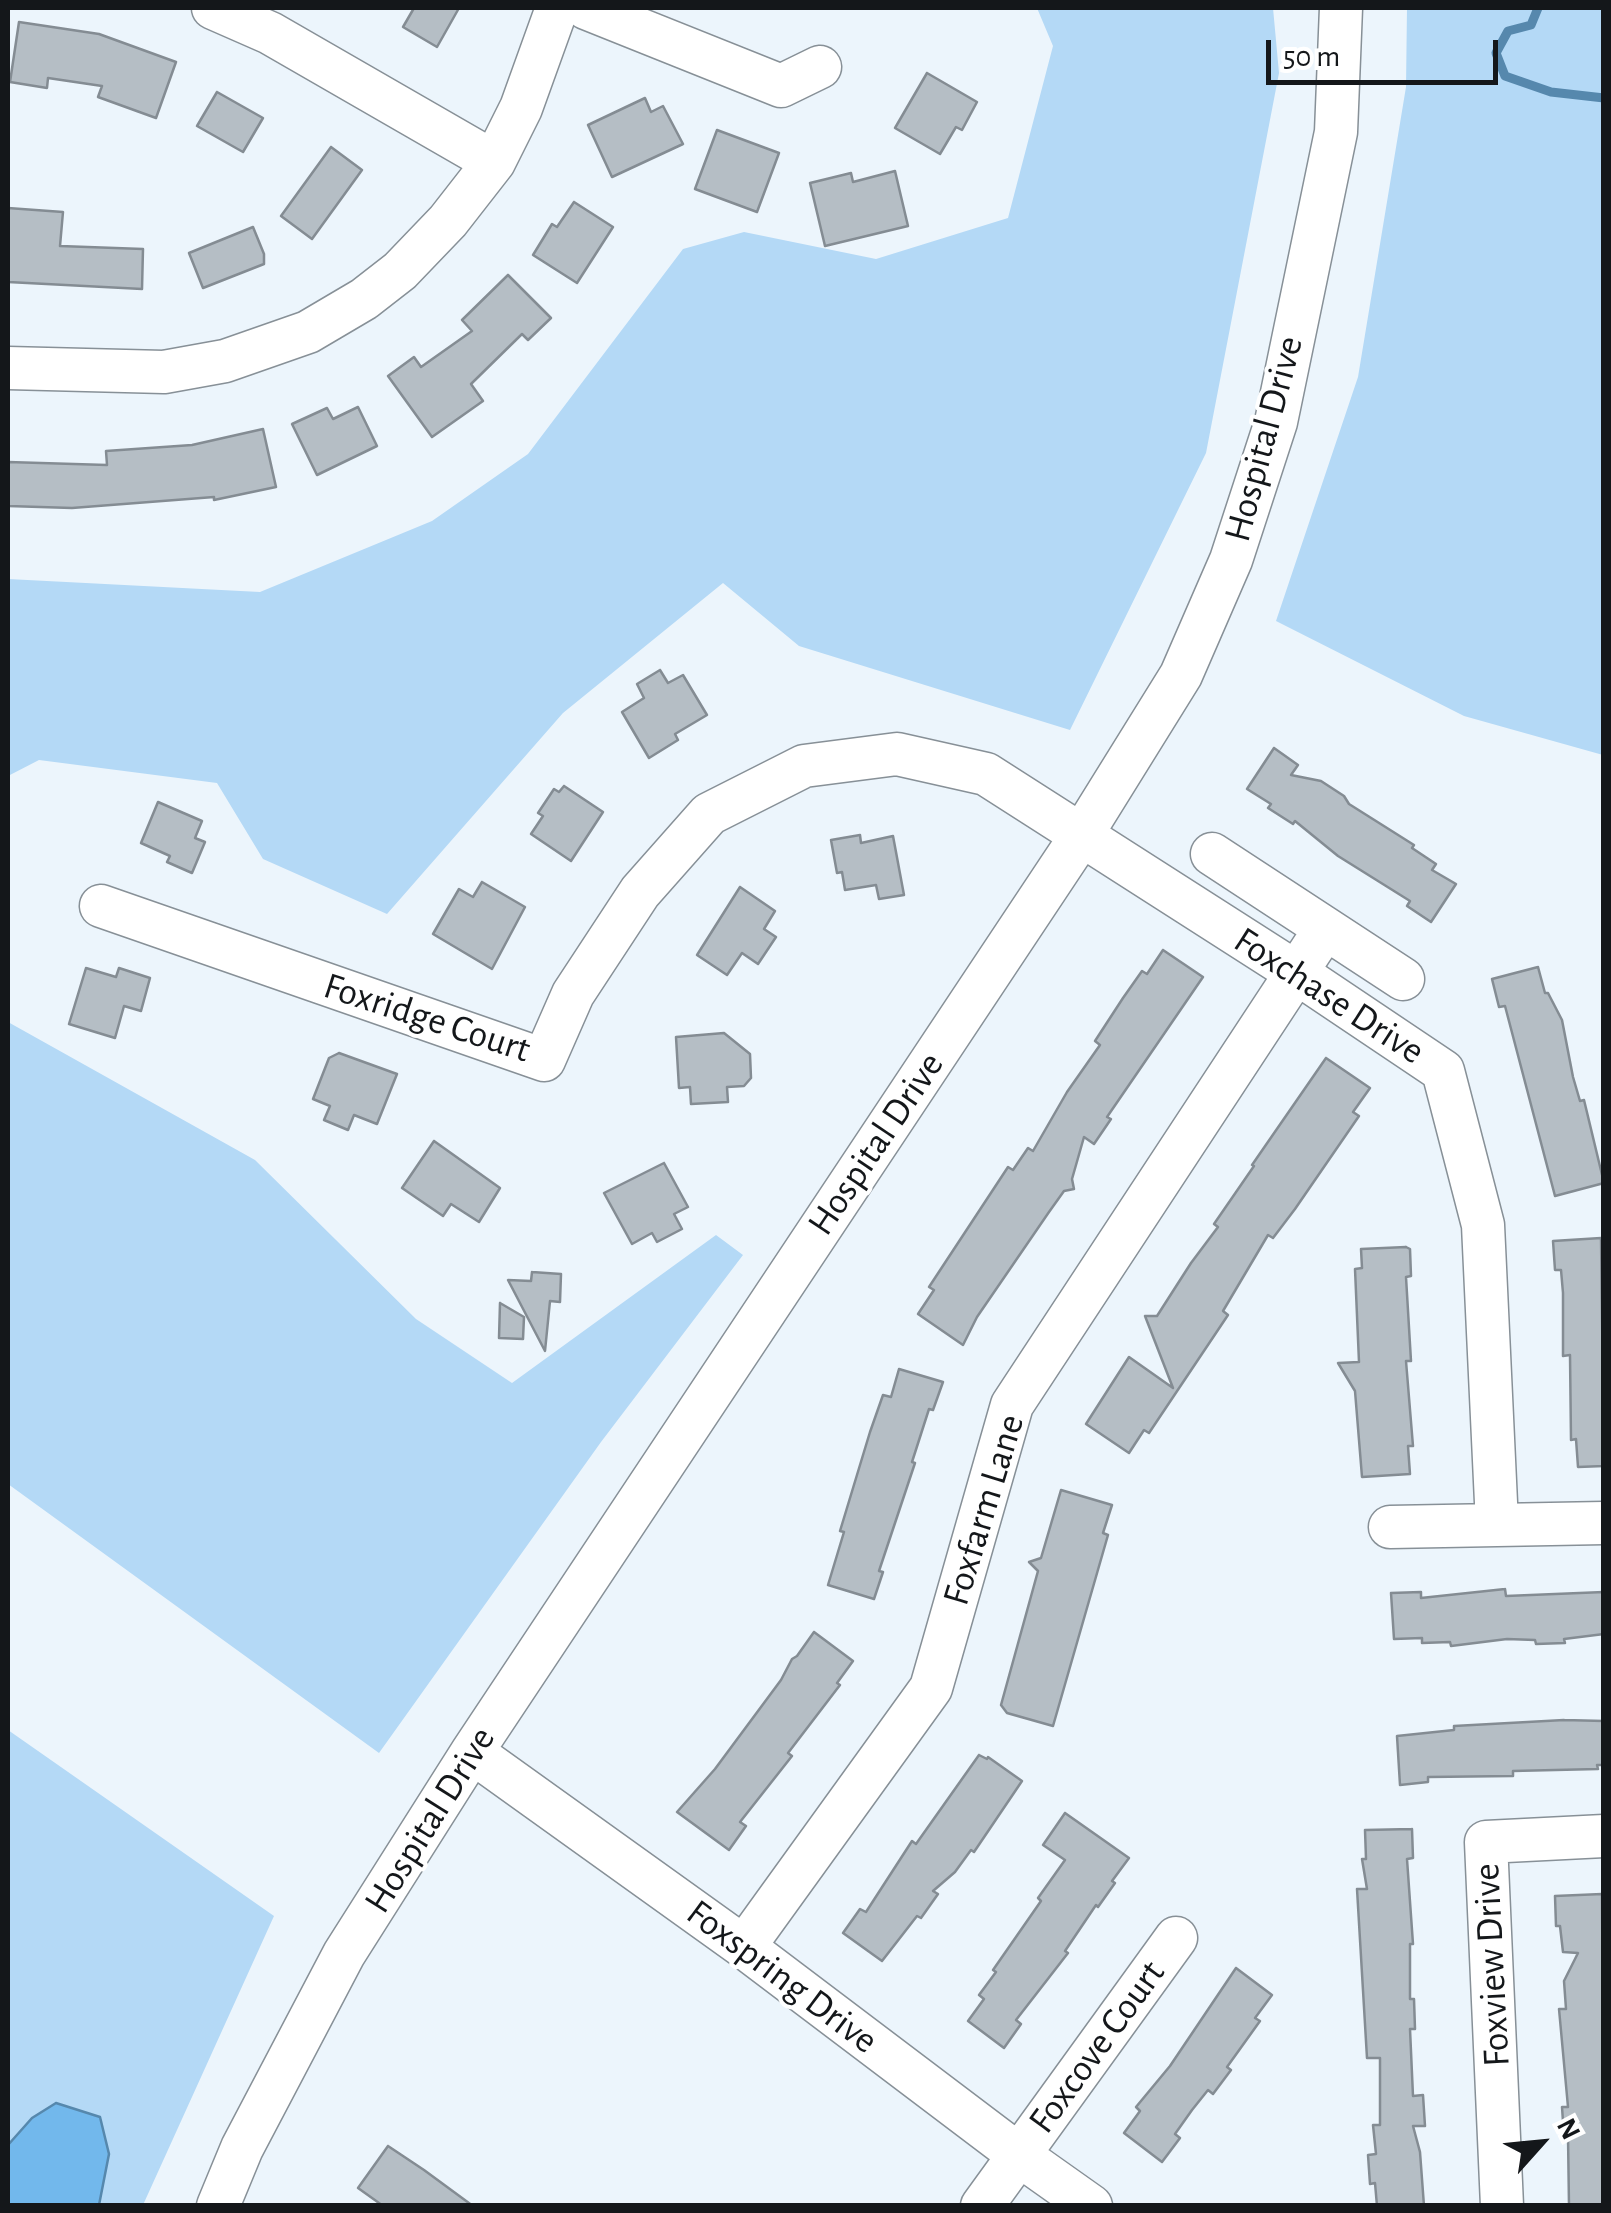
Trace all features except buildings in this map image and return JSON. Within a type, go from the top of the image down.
[{"type":"street","points":[[213,8],[270,33],[494,162]]},
{"type":"street","points":[[8,368],[164,372],[225,361],[308,332],[364,298],[400,271],[448,221],[494,162],[521,108],[557,8]]},
{"type":"street","points":[[586,8],[781,86],[820,67]]},
{"type":"street","name":"Hospital Drive","points":[[218,2206],[242,2148],[344,1954],[472,1752],[1081,836],[1181,674],[1231,560],[1276,422],[1336,132],[1341,8]]},
{"type":"street","name":"Foxridge Court","points":[[101,906],[544,1060],[573,994],[640,892],[709,814],[804,766],[897,754],[986,774],[1081,836]]},
{"type":"street","name":"Foxchase Drive","points":[[1081,836],[1443,1071],[1482,1225],[1497,1524]]},
{"type":"street","points":[[1212,854],[1403,979]]},
{"type":"street","name":"Foxfarm Lane","points":[[744,1947],[932,1688],[1012,1405],[1325,929]]},
{"type":"street","points":[[1390,1527],[1604,1523]]},
{"type":"street","name":"Foxspring Drive","points":[[472,1752],[744,1947],[1091,2206]]},
{"type":"street","name":"Foxview Drive","points":[[1502,2206],[1486,1842],[1604,1836]]},
{"type":"street","name":"Foxcove Court","points":[[982,2206],[1176,1938]]},
{"type":"shaded area","points":[[1037,8],[1273,8],[1279,73],[1206,453],[1070,730],[799,646],[723,583],[563,713],[387,914],[263,859],[217,783],[39,760],[8,776],[8,579],[260,592],[432,521],[528,454],[683,249],[744,232],[876,259],[1008,218],[1053,46]]},
{"type":"shaded area","points":[[1407,8],[1603,8],[1603,755],[1464,716],[1276,621],[1358,377],[1406,87]]},
{"type":"shaded area","points":[[8,1022],[255,1160],[416,1319],[512,1383],[716,1235],[743,1255],[601,1442],[379,1753],[8,1484]]},
{"type":"shaded area","points":[[8,1730],[274,1916],[143,2205],[8,2205]]},
{"type":"water","points":[[56,2103],[100,2117],[109,2154],[99,2205],[8,2205],[8,2145],[32,2118]]},
{"type":"waterway","points":[[1538,8],[1531,25],[1508,31],[1496,53],[1505,76],[1551,92],[1604,98]]}]
